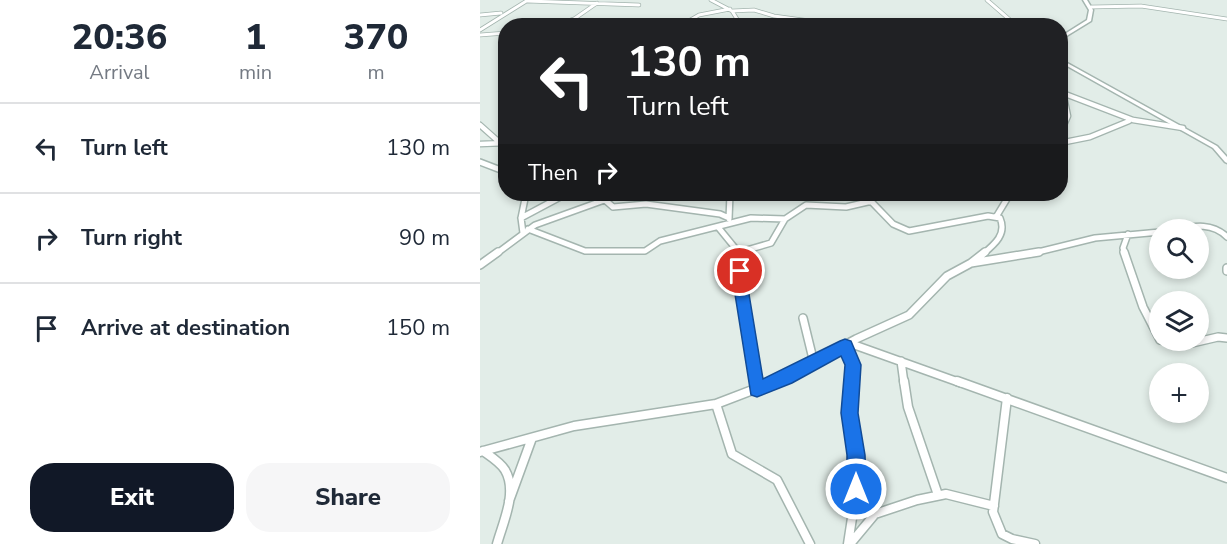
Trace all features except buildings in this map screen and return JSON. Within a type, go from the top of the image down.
[{"type":"street","points":[[711,0],[731,10],[736,18]]},
{"type":"street","points":[[987,0],[1008,18]]},
{"type":"street","points":[[1068,35],[1085,25],[1090,16],[1091,7],[1085,0]]},
{"type":"street","points":[[480,30],[505,12],[528,1],[639,5]]},
{"type":"street","points":[[575,18],[597,3]]},
{"type":"street","points":[[1091,7],[1158,6],[1211,17],[1227,17]]},
{"type":"street","points":[[694,18],[701,14],[731,10],[754,10],[788,18]]},
{"type":"street","points":[[480,15],[505,12]]},
{"type":"street","points":[[480,35],[498,34]]},
{"type":"street","points":[[1068,64],[1184,128],[1215,147],[1227,161]]},
{"type":"street","points":[[1068,94],[1133,120],[1184,128]]},
{"type":"street","points":[[1068,142],[1086,139],[1110,130],[1117,123],[1133,120]]},
{"type":"street","points":[[480,126],[498,142]]},
{"type":"street","points":[[480,144],[490,134]]},
{"type":"street","points":[[480,144],[498,142]]},
{"type":"street","points":[[480,162],[498,169]]},
{"type":"street","points":[[525,201],[521,218],[526,231]]},
{"type":"street","points":[[521,218],[552,201]]},
{"type":"street","points":[[480,265],[526,231],[567,212],[602,201]]},
{"type":"street","points":[[606,201],[611,207],[646,204],[720,214],[728,221]]},
{"type":"street","points":[[728,201],[728,221]]},
{"type":"street","points":[[482,452],[610,418],[716,404],[757,390],[909,315],[947,276],[971,263],[991,247],[1003,232],[1003,224],[996,217],[988,216],[909,231],[896,226],[872,201],[846,207],[806,205],[785,219],[771,243],[740,252]]},
{"type":"street","points":[[996,217],[1006,201]]},
{"type":"street","points":[[526,231],[579,249],[599,253],[647,250],[660,241],[717,227],[728,221],[752,218],[785,219]]},
{"type":"street","points":[[717,227],[732,247],[740,252],[744,262],[739,274],[757,390]]},
{"type":"street","points":[[1209,227],[1218,228],[1227,237]]},
{"type":"street","points":[[971,263],[1052,250],[1095,238],[1149,232]]},
{"type":"street","points":[[1128,234],[1123,248],[1141,303],[1149,319]]},
{"type":"street","points":[[803,318],[814,363]]},
{"type":"street","points":[[1209,340],[1220,336],[1227,338]]},
{"type":"street","points":[[847,344],[1007,398],[1227,478]]},
{"type":"street","points":[[847,344],[853,365],[849,413],[858,478],[849,544]]},
{"type":"street","points":[[901,361],[908,407],[938,495]]},
{"type":"street","points":[[1007,398],[994,506],[995,523],[998,532],[1012,539],[1035,544]]},
{"type":"street","points":[[716,404],[732,454],[777,480],[810,544]]},
{"type":"street","points":[[497,544],[532,438]]},
{"type":"street","points":[[482,452],[504,470],[508,485],[508,505]]},
{"type":"street","points":[[849,544],[875,514],[890,507],[946,494],[994,506]]},
{"type":"route","points":[[740,271],[748,340],[757,390],[845,346],[853,365],[849,413],[856,455],[858,478],[856,489]]}]
